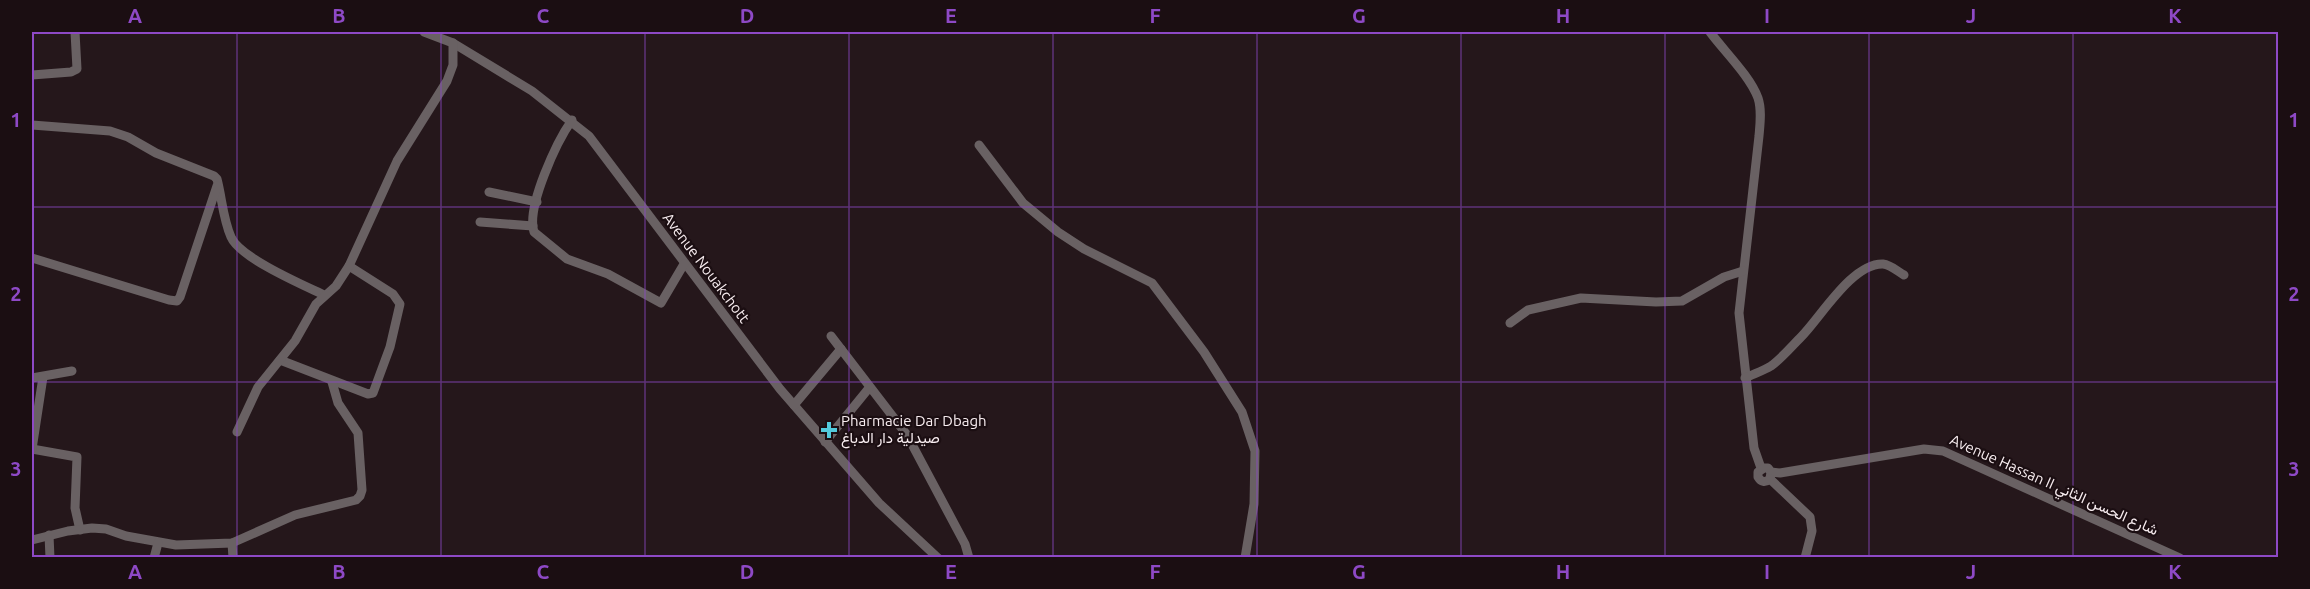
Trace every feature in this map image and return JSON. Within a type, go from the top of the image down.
[{"type":"street","points":[[32,75],[71,72],[77,69],[75,32]]},
{"type":"street","name":"Avenue Nouakchott","points":[[424,32],[453,43],[532,91],[572,120],[600,148],[684,264],[794,405],[879,503],[938,558]]},
{"type":"street","points":[[1710,32],[1750,82],[1760,109],[1739,313],[1745,378],[1754,448],[1761,468],[1766,468],[1810,517],[1812,531],[1805,558]]},
{"type":"street","points":[[237,432],[258,387],[295,340],[316,304],[336,286],[349,266],[397,160],[447,81],[453,65],[453,43]]},
{"type":"street","points":[[572,120],[551,154],[537,202],[532,226],[534,232],[545,239],[562,256],[574,263],[608,274],[661,303],[684,264]]},
{"type":"street","points":[[32,125],[110,131],[156,153],[214,176],[218,183],[231,237],[241,250],[324,295]]},
{"type":"street","points":[[979,146],[1023,203],[1051,227],[1070,241],[1152,283],[1204,352],[1242,412],[1255,452],[1254,504],[1245,558]]},
{"type":"street","points":[[32,258],[177,301],[218,183]]},
{"type":"street","points":[[489,192],[537,202]]},
{"type":"street","points":[[480,222],[532,226]]},
{"type":"street","points":[[1745,378],[1771,366],[1803,336],[1827,305],[1855,276],[1864,270],[1883,264],[1904,275]]},
{"type":"street","points":[[280,360],[332,382],[368,394],[373,393],[390,348],[400,304],[393,294],[349,266]]},
{"type":"street","points":[[1510,323],[1528,310],[1581,298],[1682,301],[1724,277],[1743,271]]},
{"type":"street","points":[[831,336],[907,435],[965,544],[969,558]]},
{"type":"street","points":[[794,405],[842,349]]},
{"type":"street","points":[[32,378],[72,371]]},
{"type":"street","points":[[43,376],[32,449],[77,457],[75,508],[80,530]]},
{"type":"street","points":[[32,540],[80,530],[106,529],[158,543],[185,546],[232,543],[295,516],[347,503],[360,496],[362,490],[358,433],[338,403],[332,382]]},
{"type":"street","points":[[825,441],[869,388]]},
{"type":"street","name":"Avenue Hassan II شارع الحسن الثاني","points":[[1771,476],[1924,449],[1942,451],[2180,558]]},
{"type":"street","points":[[49,535],[50,558]]},
{"type":"street","points":[[154,558],[158,543]]},
{"type":"street","points":[[232,543],[233,558]]},
{"type":"place","name":"Pharmacie Dar Dbagh صيدلية دار الدباغ","points":[[829,430]]}]
